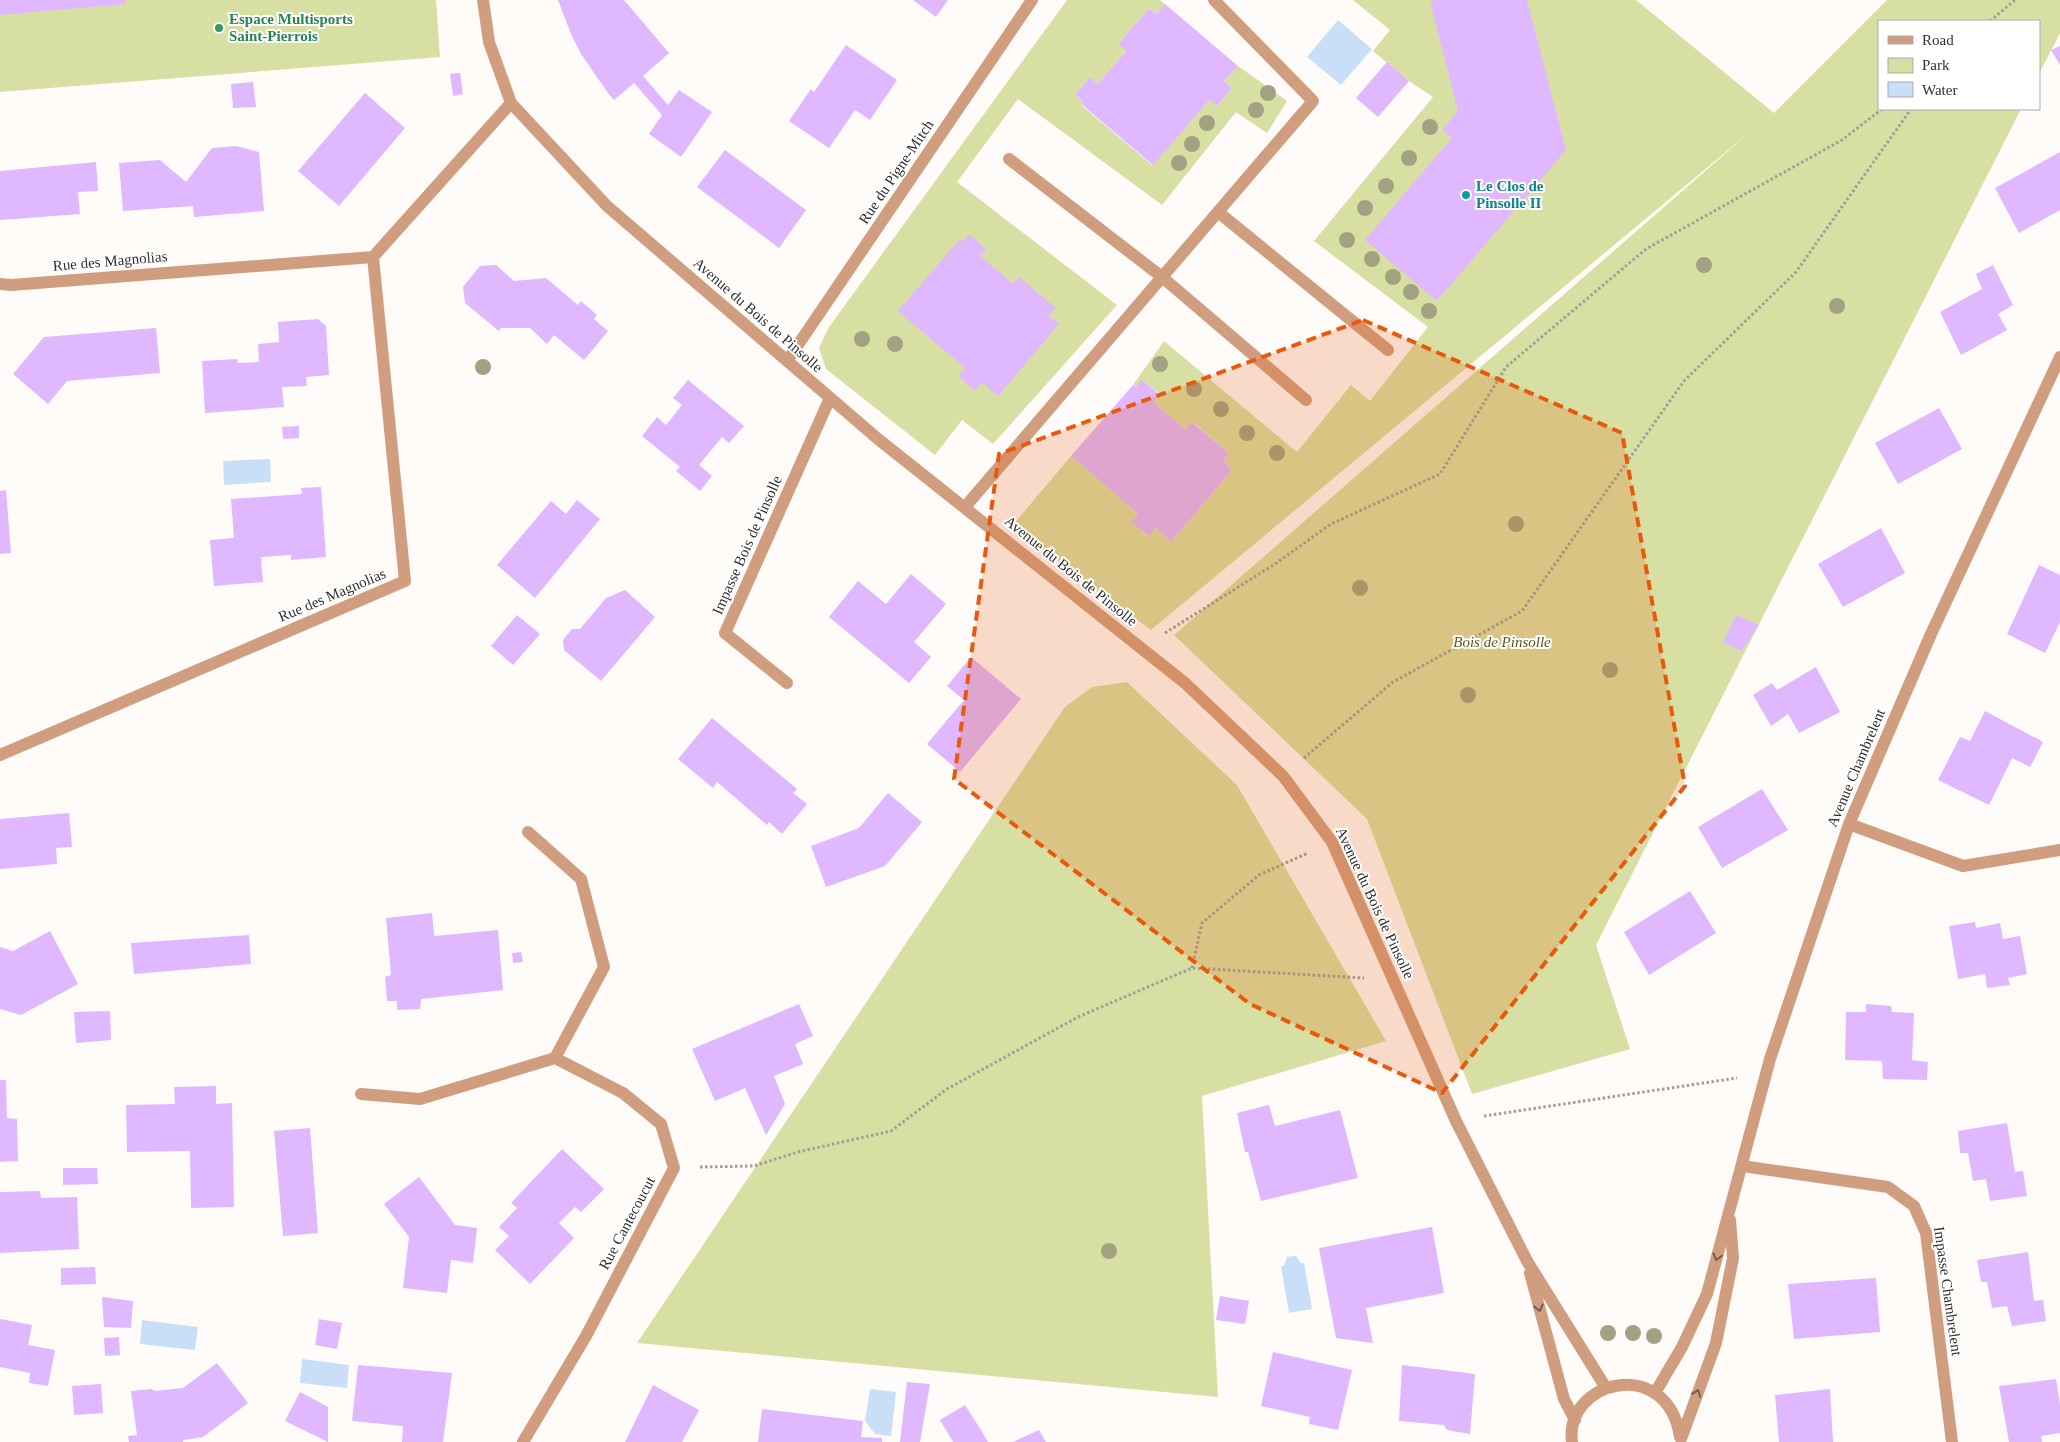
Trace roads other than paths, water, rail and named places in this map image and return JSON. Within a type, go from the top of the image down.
[{"type":"street","name":"Avenue du Bois de Pinsolle","points":[[483,0],[489,42],[511,103],[607,206],[878,439],[1185,684],[1283,776],[1332,842],[1456,1121],[1527,1261],[1606,1388]]},
{"type":"street","name":"Rue du Pigne-Mitch","points":[[787,361],[1032,0]]},
{"type":"street","points":[[965,507],[1313,101],[1214,0]]},
{"type":"street","points":[[373,257],[511,103]]},
{"type":"street","points":[[1009,159],[1162,278],[1306,400]]},
{"type":"street","points":[[1218,212],[1388,350]]},
{"type":"street","name":"Rue des Magnolias","points":[[0,284],[11,285],[373,257],[404,581],[0,755]]},
{"type":"street","name":"Avenue Chambrelent","points":[[1655,1392],[1682,1347],[1707,1294],[1766,1073],[1849,824],[1931,634],[2060,357]]},
{"type":"street","name":"Impasse Bois de Pinsolle","points":[[787,683],[725,633],[830,398]]},
{"type":"street","points":[[1849,824],[1963,866],[2060,850]]},
{"type":"street","points":[[361,1094],[420,1100],[555,1058],[604,967],[581,879],[528,832]]},
{"type":"street","name":"Rue Cantecoucut","points":[[523,1442],[586,1336],[674,1168],[661,1124],[623,1093],[555,1058]]},
{"type":"street","name":"Impasse Chambrelent","points":[[1742,1166],[1888,1187],[1914,1206],[1926,1233],[1952,1442]]},
{"type":"street","name":"Avenue Chambrelent","points":[[1680,1440],[1716,1343],[1733,1258],[1730,1210]]},
{"type":"street","name":"Avenue du Bois de Pinsolle","points":[[1527,1261],[1564,1399],[1575,1420]]},
{"type":"street","points":[[1572,1442],[1575,1420],[1582,1407],[1592,1396],[1606,1388],[1622,1384],[1639,1386],[1655,1392],[1669,1405],[1678,1421],[1680,1440]]},
{"type":"water","points":[[1338,20],[1372,49],[1341,85],[1307,57]]},
{"type":"water","points":[[270,459],[271,482],[224,485],[223,461]]},
{"type":"water","points":[[1296,1256],[1301,1263],[1304,1263],[1312,1309],[1289,1313],[1281,1266],[1284,1266],[1287,1257]]},
{"type":"water","points":[[142,1320],[198,1327],[195,1350],[140,1344]]},
{"type":"water","points":[[302,1359],[349,1365],[347,1388],[300,1383]]},
{"type":"water","points":[[870,1389],[896,1392],[891,1436],[875,1434],[865,1421]]},
{"type":"place","name":"Espace Multisports Saint-Pierrois","points":[[219,28]]},
{"type":"place","name":"Le Clos de Pinsolle II","points":[[1466,195]]},
{"type":"park label","name":"Bois de Pinsolle","points":[[1502,642]]}]
